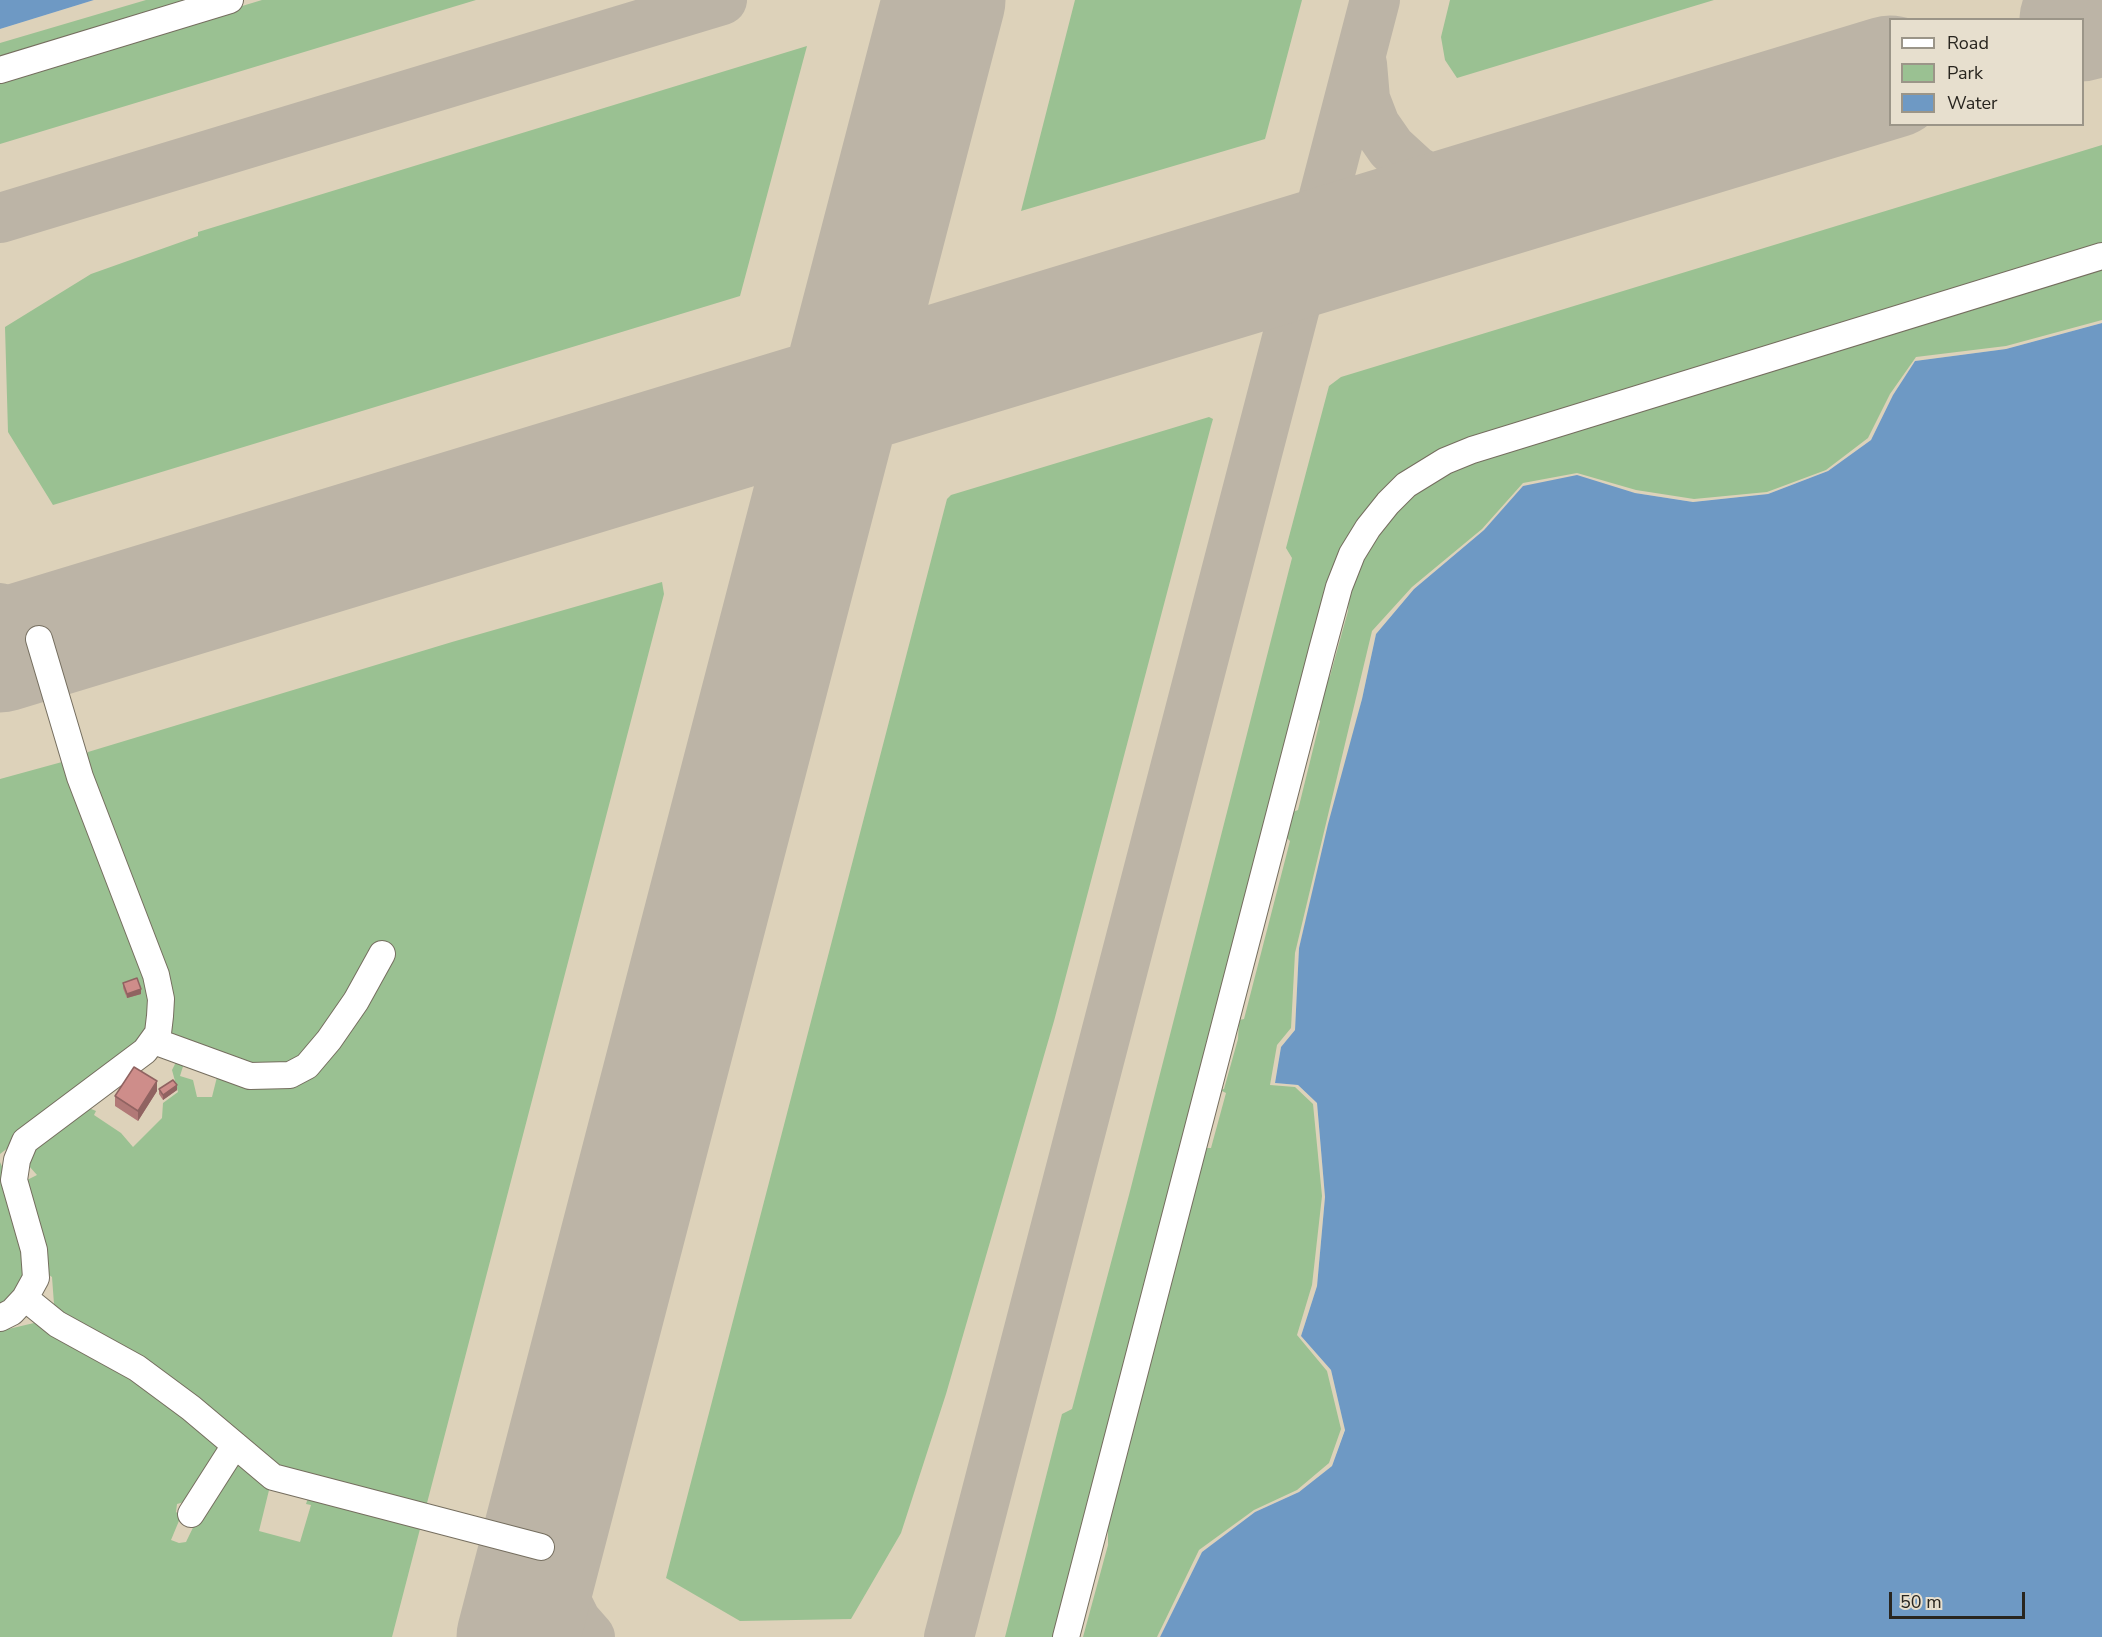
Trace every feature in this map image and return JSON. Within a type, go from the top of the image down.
[{"type":"lane","points":[[0,70],[230,0]]},
{"type":"lane","points":[[1066,1637],[1339,587],[1352,554],[1368,528],[1406,485],[1445,461],[1473,450],[2102,256]]},
{"type":"lane","points":[[0,1318],[12,1312],[25,1299],[36,1278],[34,1250],[14,1180],[17,1160],[25,1142],[128,1065],[154,1041],[160,1016],[161,999],[156,975],[80,777],[39,639]]},
{"type":"lane","points":[[154,1041],[250,1076],[290,1075],[307,1066],[329,1040],[356,1001],[382,954]]},
{"type":"lane","points":[[25,1299],[57,1324],[137,1368],[273,1477],[541,1547]]},
{"type":"lane","points":[[191,1514],[235,1445]]},
{"type":"shaded area","points":[[94,0],[2102,0],[2102,323],[2006,349],[1915,361],[1893,395],[1871,440],[1828,471],[1768,494],[1693,502],[1635,493],[1524,486],[1484,530],[1414,589],[1376,634],[1362,699],[1299,948],[1295,1030],[1281,1047],[1275,1083],[1298,1085],[1317,1103],[1325,1197],[1317,1286],[1301,1336],[1331,1370],[1345,1429],[1332,1466],[1299,1492],[1255,1512],[1202,1552],[1160,1637],[0,1637],[0,29]]},
{"type":"green space","points":[[146,0],[203,0],[0,61],[0,43]]},
{"type":"green space","points":[[262,0],[476,0],[0,144],[0,79]]},
{"type":"green space","points":[[1075,0],[1302,0],[1265,139],[1021,211]]},
{"type":"green space","points":[[1450,0],[1714,0],[1457,78],[1445,60],[1441,37]]},
{"type":"green space","points":[[807,46],[740,296],[53,505],[8,432],[5,327],[91,274],[198,236],[198,232]]},
{"type":"green space","points":[[2102,145],[2102,247],[1465,443],[1375,504],[1058,1637],[1005,1637],[1062,1414],[1072,1409],[1129,1195],[1292,558],[1286,548],[1329,386],[1341,377]]},
{"type":"green space","points":[[2102,265],[2102,320],[2006,346],[1916,357],[1890,394],[1868,438],[1826,470],[1767,492],[1694,499],[1636,490],[1577,473],[1523,483],[1482,529],[1412,587],[1372,631],[1295,953],[1291,1028],[1277,1045],[1270,1085],[1295,1087],[1313,1104],[1322,1196],[1312,1285],[1297,1335],[1327,1371],[1341,1429],[1329,1463],[1297,1490],[1254,1510],[1199,1550],[1157,1637],[1083,1637],[1108,1545],[1108,1521],[1200,1159],[1206,1148],[1211,1148],[1226,1093],[1220,1090],[1224,1089],[1238,1039],[1239,1020],[1244,1019],[1290,841],[1285,836],[1290,813],[1298,810],[1320,721],[1317,718],[1323,683],[1330,676],[1348,611],[1350,581],[1357,563],[1403,502],[1460,464]]},
{"type":"green space","points":[[1209,417],[1213,419],[1054,1021],[946,1394],[901,1533],[851,1619],[740,1621],[666,1578],[947,499],[951,495]]},
{"type":"green space","points":[[662,582],[664,594],[427,1503],[424,1506],[279,1475],[56,1309],[54,1304],[52,1277],[46,1273],[25,1181],[37,1175],[29,1166],[30,1152],[89,1108],[96,1111],[94,1115],[121,1133],[133,1147],[162,1118],[163,1103],[178,1092],[172,1070],[178,1058],[185,1060],[180,1076],[193,1080],[197,1097],[212,1097],[218,1073],[258,1083],[315,1050],[274,1071],[172,1044],[84,757],[88,752],[452,642]]},
{"type":"green space","points":[[62,762],[154,981],[149,1039],[0,1154],[0,779]]},
{"type":"green space","points":[[0,1162],[11,1187],[27,1241],[24,1282],[0,1307]]},
{"type":"green space","points":[[34,1323],[46,1325],[99,1352],[229,1446],[184,1502],[177,1504],[176,1512],[181,1516],[171,1540],[179,1543],[186,1542],[206,1501],[237,1453],[271,1482],[259,1531],[300,1542],[311,1505],[306,1504],[308,1498],[417,1524],[420,1529],[392,1637],[0,1637],[0,1331]]},
{"type":"water","points":[[0,0],[94,0],[0,29]]},
{"type":"water","points":[[2102,323],[2102,1637],[1160,1637],[1202,1552],[1255,1512],[1299,1492],[1332,1466],[1345,1430],[1331,1370],[1301,1336],[1317,1286],[1325,1197],[1317,1103],[1298,1085],[1275,1083],[1281,1047],[1295,1030],[1299,948],[1328,824],[1362,699],[1376,634],[1414,589],[1484,530],[1523,486],[1577,475],[1635,493],[1693,502],[1768,494],[1828,471],[1871,440],[1893,395],[1915,361],[2006,349]]},
{"type":"building","points":[[137,978],[141,989],[127,994],[123,983]]},
{"type":"building","points":[[134,1067],[157,1081],[138,1111],[115,1096]]},
{"type":"building","points":[[173,1080],[177,1085],[163,1095],[159,1089]]},
{"type":"taxiway","points":[[0,218],[722,0]]},
{"type":"taxiway","points":[[949,1637],[1375,0]]},
{"type":"taxiway","points":[[1362,64],[1365,99],[1375,125],[1391,148],[1415,170],[1431,180],[1449,187],[1470,191],[1499,192],[1578,172]]},
{"type":"taxiway","points":[[0,608],[33,623],[81,627]]},
{"type":"taxiway","points":[[552,1504],[555,1567],[562,1593],[576,1621],[590,1637]]},
{"type":"runway","points":[[518,1637],[944,0]]},
{"type":"runway","points":[[2084,19],[2102,13]]},
{"type":"runway","points":[[0,651],[1889,77]]}]
